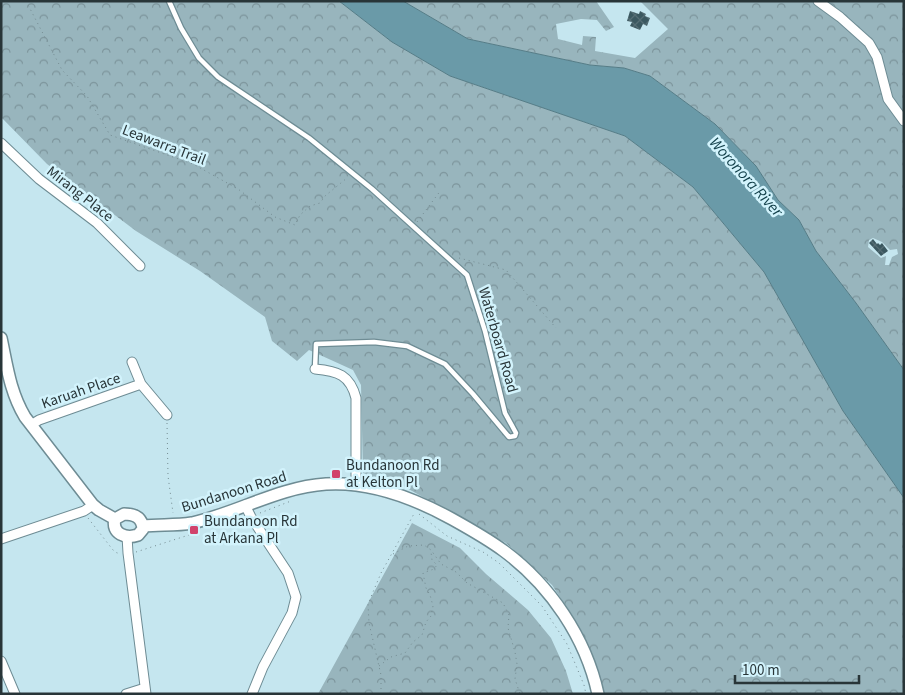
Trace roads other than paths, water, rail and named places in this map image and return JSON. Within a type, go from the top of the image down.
[{"type":"street","points":[[818,1],[840,17],[869,43],[877,57],[888,99],[904,121]]},
{"type":"street","name":"Mirang Place","points":[[1,143],[38,179],[97,223],[140,266]]},
{"type":"street","points":[[1,338],[5,380],[31,425],[88,508]]},
{"type":"street","name":"Karuah Place","points":[[132,362],[141,384],[167,415]]},
{"type":"street","points":[[315,370],[338,372],[353,387],[356,398],[356,484]]},
{"type":"street","name":"Karuah Place","points":[[31,425],[39,420],[141,384]]},
{"type":"street","name":"Bundanoon Road","points":[[143,526],[192,523],[302,487],[329,483],[356,484],[394,492],[424,504],[486,539],[516,561],[546,590],[572,628],[590,666],[598,694]]},
{"type":"street","points":[[245,505],[288,573],[296,597],[292,613],[263,667],[252,694]]},
{"type":"street","points":[[1,539],[88,508],[99,510],[115,519]]},
{"type":"street","points":[[129,514],[139,518],[143,529],[138,535],[127,536],[117,532],[114,528],[115,519],[120,515],[129,514]]},
{"type":"street","points":[[126,694],[145,691],[127,536]]},
{"type":"street","points":[[1,661],[15,694]]},
{"type":"lane","name":"Waterboard Road","points":[[169,1],[181,28],[199,58],[218,77],[308,138],[351,172],[467,275],[485,331],[505,413],[516,430],[515,436],[509,437],[446,364],[407,346],[374,342],[316,344],[315,370]]},
{"type":"water","name":"Woronora River","points":[[339,1],[403,1],[468,39],[590,65],[624,68],[650,76],[715,124],[756,166],[778,200],[799,220],[816,251],[904,370],[904,498],[843,411],[764,272],[693,187],[625,136],[450,76],[392,42]]},
{"type":"place","name":"Bundanoon Rd at Kelton Pl","points":[[336,474]]},
{"type":"place","name":"Bundanoon Rd at Arkana Pl","points":[[194,530]]}]
